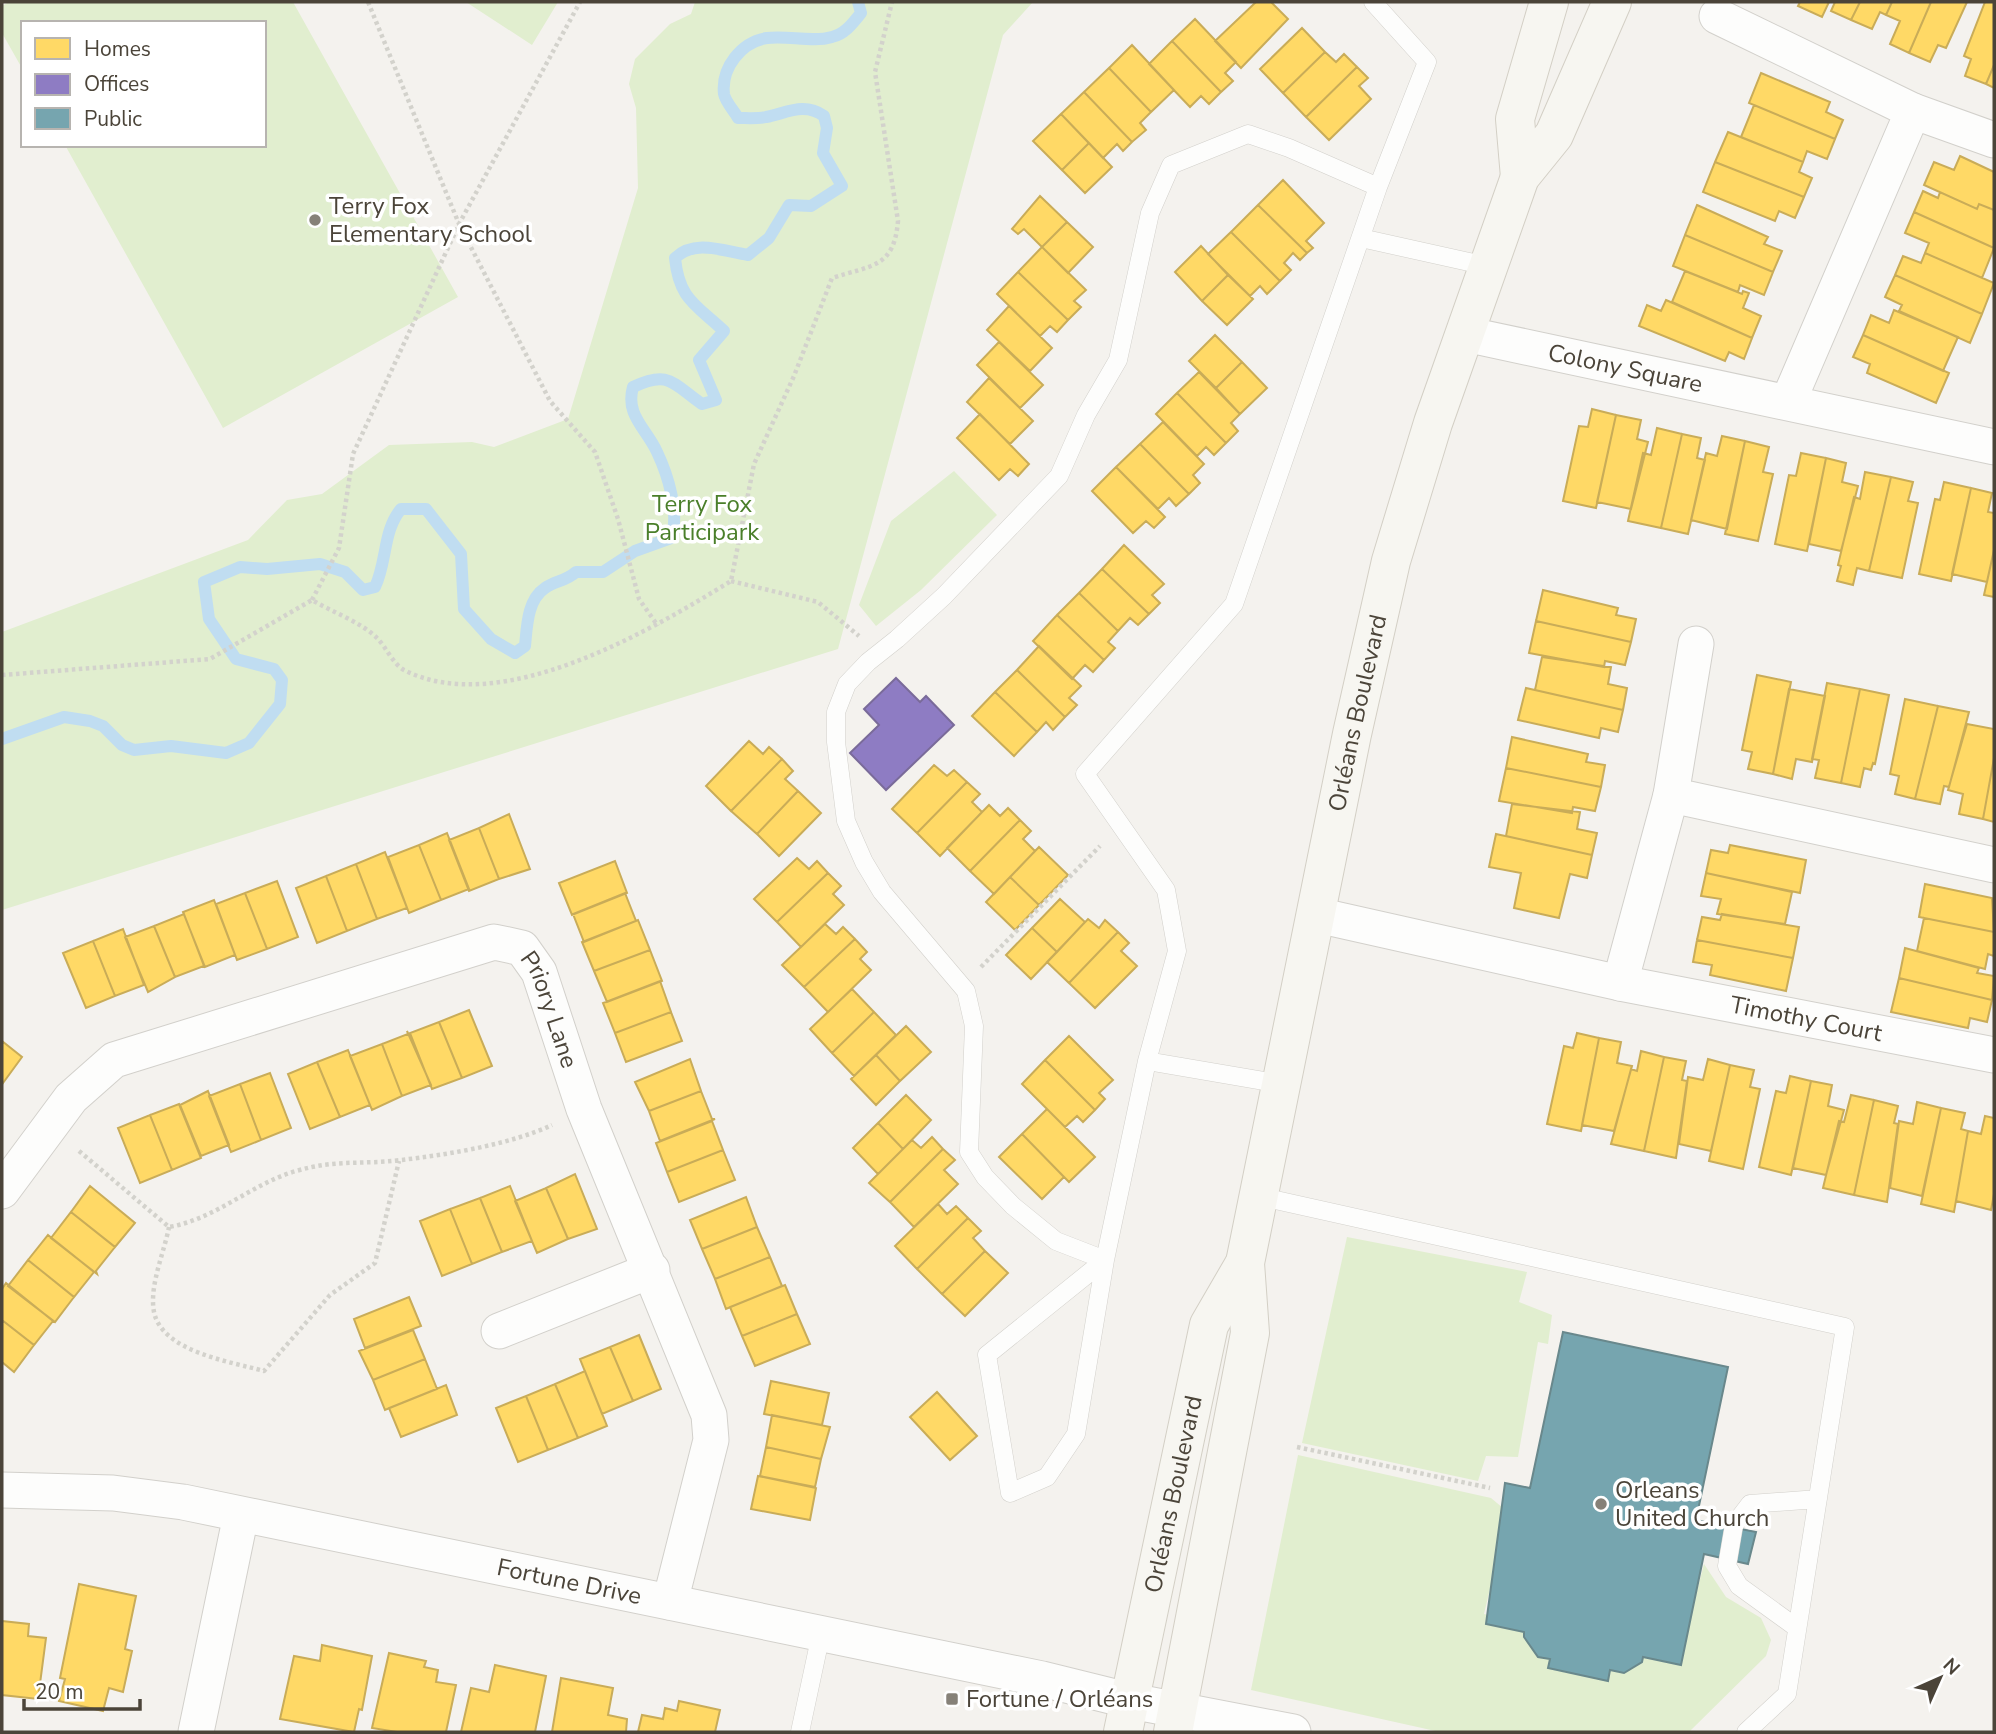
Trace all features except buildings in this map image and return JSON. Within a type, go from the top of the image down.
[{"type":"main road","name":"Orléans Boulevard","points":[[1520,177],[1515,119],[1549,2]]},
{"type":"main road","name":"Orléans Boulevard","points":[[1176,1722],[1250,1333],[1245,1263],[1352,734],[1391,561],[1433,423],[1520,177],[1554,135],[1612,2]]},
{"type":"main road","name":"Orléans Boulevard","points":[[1127,1717],[1209,1325],[1245,1263]]},
{"type":"street","points":[[1717,16],[1913,111],[1994,140]]},
{"type":"street","points":[[1788,402],[1913,111]]},
{"type":"street","name":"Colony Square","points":[[1465,334],[1994,447]]},
{"type":"street","points":[[1620,983],[1671,795],[1696,644]]},
{"type":"street","points":[[1671,795],[1994,865]]},
{"type":"street","name":"Timothy Court","points":[[1317,915],[1620,983],[1994,1055]]},
{"type":"street","name":"Priory Lane","points":[[2,1191],[71,1098],[114,1060],[494,942],[522,948],[539,972],[584,1109],[709,1415],[711,1440],[670,1602]]},
{"type":"street","points":[[499,1331],[652,1270]]},
{"type":"street","name":"Fortune Drive","points":[[2,1490],[113,1493],[183,1503],[1042,1679],[1127,1717],[1293,1732]]},
{"type":"street","points":[[195,1732],[241,1515]]},
{"type":"lane","points":[[1105,1260],[987,1355],[1010,1493],[1047,1477],[1076,1434],[1105,1260],[1147,1061],[1177,951],[1166,890],[1085,774],[1234,604],[1378,187],[1427,62],[1373,2]]},
{"type":"lane","points":[[1105,1260],[1056,1241],[1013,1206],[985,1177],[969,1152],[974,1026],[966,991],[882,892],[864,862],[846,821],[836,742],[836,712],[847,684],[944,596],[1059,476],[1086,415],[1118,360],[1150,213],[1171,165],[1248,134],[1289,148],[1378,187]]},
{"type":"lane","points":[[1362,238],[1487,266]]},
{"type":"lane","points":[[1147,1061],[1281,1084]]},
{"type":"lane","points":[[1258,1196],[1845,1327],[1787,1694],[1746,1732]]},
{"type":"lane","points":[[1797,1628],[1739,1586],[1727,1566],[1734,1525],[1750,1504],[1818,1499]]},
{"type":"lane","points":[[800,1732],[821,1634]]},
{"type":"path","points":[[368,2],[459,224],[550,401],[595,452],[618,519],[639,599],[658,626]]},
{"type":"path","points":[[2,675],[211,659],[312,600],[339,548],[353,454],[459,224],[580,2]]},
{"type":"path","points":[[731,581],[754,464],[794,376],[832,278],[882,262],[896,243],[898,221],[875,72],[892,2]]},
{"type":"path","points":[[312,600],[375,636],[402,669],[432,680],[501,684],[563,666],[658,626],[731,581],[818,602],[880,653]]},
{"type":"path","points":[[960,985],[1120,825]]},
{"type":"path","points":[[169,1227],[193,1223],[292,1172],[333,1161],[399,1161],[529,1136],[584,1109]]},
{"type":"path","points":[[51,1126],[169,1227]]},
{"type":"path","points":[[169,1227],[155,1287],[154,1314],[171,1338],[204,1357],[264,1371],[330,1295],[375,1263],[399,1161]]},
{"type":"path","points":[[1297,1447],[1490,1488]]},
{"type":"green space","points":[[9,2],[293,2],[458,297],[223,428],[66,147],[266,147],[266,21],[21,21],[21,66],[2,33],[2,6]]},
{"type":"green space","points":[[466,2],[558,2],[532,45]]},
{"type":"green space","name":"Terry Fox Participark","points":[[695,2],[1033,2],[1003,35],[838,649],[2,910],[2,632],[248,540],[287,500],[322,494],[389,445],[472,442],[494,447],[568,419],[638,188],[636,108],[629,84],[635,59],[670,24],[691,14]]},
{"type":"green space","points":[[954,471],[997,515],[921,590],[876,626],[859,605],[891,521]]},
{"type":"green space","points":[[1347,1237],[1527,1272],[1519,1302],[1552,1315],[1548,1344],[1538,1342],[1518,1457],[1486,1456],[1478,1481],[1302,1443]]},
{"type":"green space","points":[[1298,1455],[1491,1498],[1503,1508],[1509,1509],[1484,1614],[1680,1656],[1704,1564],[1726,1597],[1761,1618],[1771,1640],[1766,1656],[1689,1732],[1440,1732],[1251,1690]]},
{"type":"waterway","points":[[2,739],[64,717],[103,726],[122,745],[134,750],[171,746],[226,753],[249,743],[280,704],[282,680],[274,669],[236,659],[209,619],[204,582],[240,567],[267,569],[320,564],[345,572],[363,590],[375,587],[388,536],[401,509],[426,509],[461,554],[464,609],[491,639],[515,653],[525,646],[531,607],[545,588],[576,572],[603,572],[635,551],[671,538],[674,518],[669,483],[657,452],[634,414],[631,397],[633,387],[663,379],[702,404],[716,400],[699,360],[724,331],[690,300],[680,283],[675,258],[683,252],[700,248],[748,255],[769,238],[789,205],[811,206],[842,186],[823,153],[827,128],[824,116],[802,109],[763,118],[738,118],[724,94],[729,66],[741,51],[758,40],[775,37],[824,39],[841,33],[861,13],[858,2]]},
{"type":"place","name":"Terry Fox Elementary School","points":[[315,220]]},
{"type":"place","name":"Orleans United Church","points":[[1601,1504]]},
{"type":"place","name":"Fortune / Orléans","points":[[952,1699]]}]
